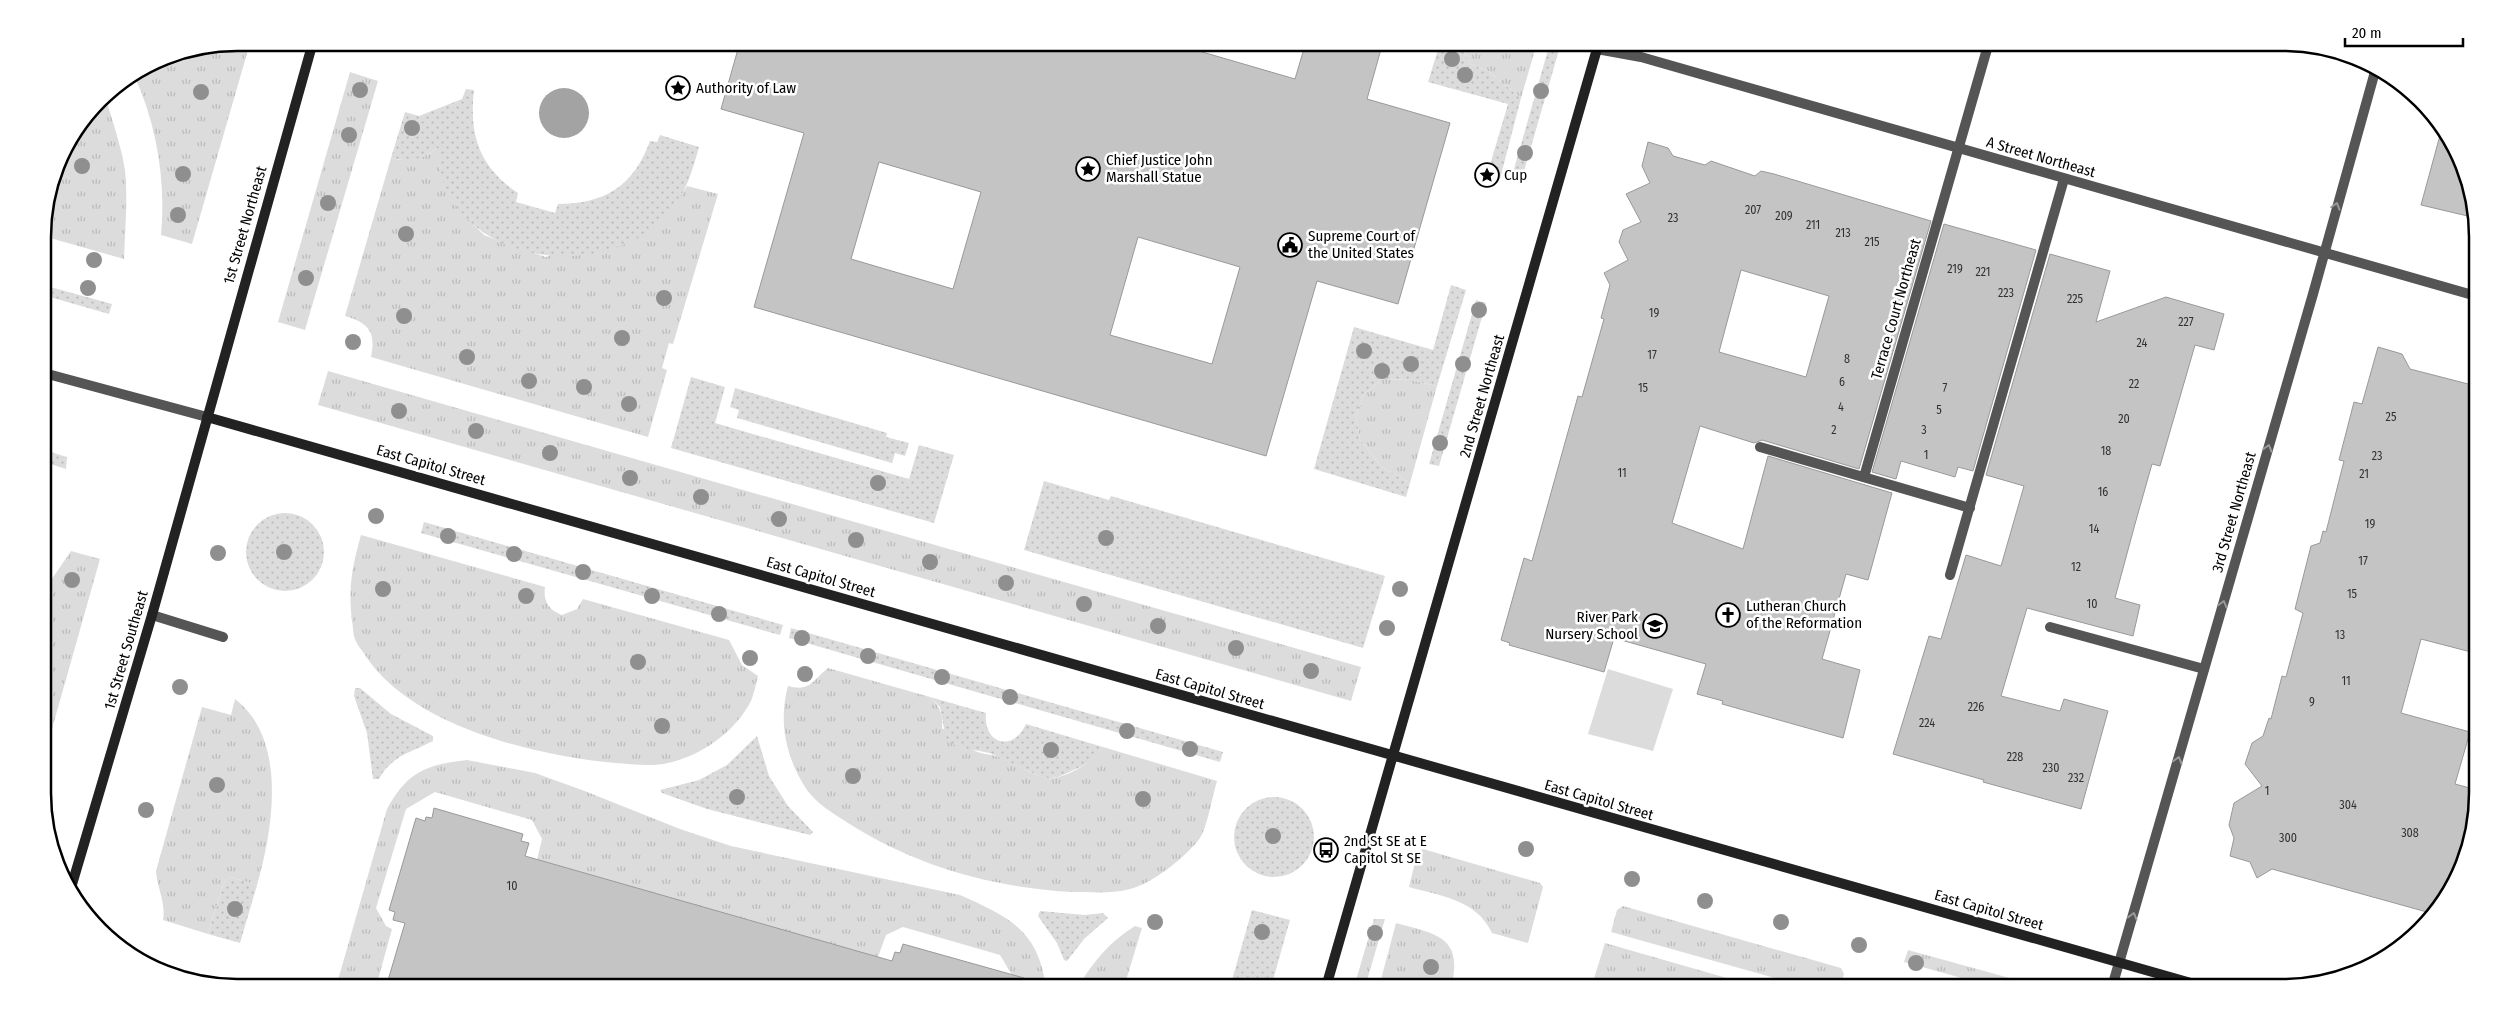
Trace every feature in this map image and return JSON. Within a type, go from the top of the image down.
[{"type":"main road","name":"1st Street Northeast","points":[[207,417],[310,51]]},
{"type":"main road","name":"2nd Street Northeast","points":[[1328,979],[1597,51]]},
{"type":"main road","name":"1st Street Southeast","points":[[73,881],[152,615],[207,417]]},
{"type":"main road","name":"East Capitol Street","points":[[207,417],[2177,979]]},
{"type":"street","name":"A Street Northeast","points":[[1618,51],[2469,294]]},
{"type":"street","name":"Terrace Court Northeast","points":[[1864,477],[1986,51]]},
{"type":"street","name":"3rd Street Northeast","points":[[2115,979],[2374,75]]},
{"type":"street","points":[[1950,575],[2064,179]]},
{"type":"street","points":[[51,375],[207,417]]},
{"type":"street","points":[[1760,447],[1970,508]]},
{"type":"street","points":[[152,615],[223,637]]},
{"type":"street","points":[[2050,627],[2204,669]]},
{"type":"green space","points":[[248,51],[192,244],[161,235],[161,174],[154,133],[137,81],[166,65],[201,55]]},
{"type":"green space","points":[[1438,51],[1464,51],[1471,64],[1488,71],[1521,98],[1500,179],[1487,175],[1508,104],[1428,82]]},
{"type":"green space","points":[[1464,51],[1535,51],[1521,98],[1488,71],[1471,64]]},
{"type":"green space","points":[[1548,51],[1559,51],[1522,178],[1512,176]]},
{"type":"green space","points":[[350,72],[378,81],[305,330],[278,322]]},
{"type":"green space","points":[[466,89],[474,90],[473,121],[479,149],[494,172],[518,193],[516,202],[555,213],[558,204],[575,203],[604,196],[627,180],[636,169],[650,141],[657,142],[660,135],[699,147],[693,169],[679,199],[666,217],[630,242],[600,252],[569,256],[537,254],[507,245],[480,230],[457,208],[441,176],[439,149],[436,148],[421,158],[403,160],[391,158],[405,112],[419,116],[462,99]]},
{"type":"green space","points":[[108,104],[125,170],[124,259],[51,238],[55,201],[65,166],[76,144],[97,114]]},
{"type":"green space","points":[[436,148],[439,149],[439,165],[449,194],[462,213],[484,235],[546,257],[675,205],[687,186],[718,194],[673,344],[669,343],[662,368],[667,370],[648,437],[371,357],[372,341],[369,330],[360,322],[345,316],[391,158],[415,159],[426,155]]},
{"type":"green space","points":[[1451,285],[1466,290],[1437,386],[1411,380],[1383,379],[1364,394],[1356,416],[1360,440],[1382,467],[1410,483],[1406,497],[1314,469],[1354,327],[1433,350]]},
{"type":"green space","points":[[51,287],[112,304],[109,314],[51,297]]},
{"type":"green space","points":[[1476,300],[1486,303],[1439,466],[1429,464]]},
{"type":"green space","points":[[328,371],[1361,667],[1351,701],[318,405]]},
{"type":"green space","points":[[691,377],[725,387],[715,423],[909,479],[919,445],[954,455],[934,523],[671,448]]},
{"type":"green space","points":[[1383,379],[1411,380],[1437,386],[1410,483],[1382,467],[1360,440],[1356,416],[1364,394]]},
{"type":"green space","points":[[735,388],[887,433],[886,437],[909,443],[905,456],[895,453],[892,463],[737,418],[739,410],[730,407]]},
{"type":"green space","points":[[51,452],[67,457],[66,469],[51,464]]},
{"type":"green space","points":[[1044,481],[1109,500],[1111,496],[1385,576],[1363,648],[1024,550]]},
{"type":"green space","points":[[285,513],[300,516],[313,524],[321,537],[324,552],[321,567],[313,580],[300,588],[285,591],[270,588],[257,580],[249,567],[246,552],[249,537],[257,524],[270,516]]},
{"type":"green space","points":[[424,522],[783,625],[780,635],[421,533]]},
{"type":"green space","points":[[361,535],[545,587],[545,597],[548,605],[562,615],[577,609],[583,599],[729,640],[742,665],[758,676],[751,701],[736,723],[716,741],[693,755],[680,760],[655,765],[615,763],[549,753],[477,733],[443,719],[412,701],[386,680],[356,641],[352,621],[351,588],[355,557]]},
{"type":"green space","points":[[71,551],[100,559],[51,732],[51,580]]},
{"type":"green space","points":[[791,628],[1223,752],[1220,762],[789,638]]},
{"type":"green space","points":[[828,668],[930,697],[940,711],[942,728],[961,742],[976,751],[999,757],[1041,776],[1055,778],[1070,773],[1093,758],[1103,747],[1217,781],[1203,833],[1187,853],[1158,875],[1139,886],[1123,891],[1109,892],[1073,892],[1014,886],[956,872],[900,851],[848,823],[821,804],[807,790],[789,753],[784,727],[785,700],[788,686],[801,688],[806,686]]},
{"type":"green space","points":[[1608,669],[1673,689],[1653,751],[1588,734]]},
{"type":"green space","points":[[355,688],[360,688],[391,714],[433,736],[433,741],[396,759],[379,779],[373,779],[367,733],[354,696]]},
{"type":"green space","points":[[930,697],[986,713],[986,724],[989,732],[1000,741],[1014,739],[1026,724],[1103,747],[1101,751],[1080,767],[1057,777],[1045,777],[989,753],[962,748],[946,739],[940,707]]},
{"type":"green space","points":[[235,699],[252,716],[263,737],[269,761],[272,786],[271,813],[268,838],[257,885],[230,877],[224,882],[208,934],[163,920],[164,913],[156,871],[202,707],[231,715]]},
{"type":"green space","points":[[757,736],[769,776],[788,806],[813,832],[810,835],[707,809],[662,793],[660,790],[699,780],[727,765]]},
{"type":"green space","points":[[467,760],[535,773],[680,829],[731,846],[960,895],[993,911],[1018,928],[1036,952],[1044,979],[1015,979],[1000,955],[903,927],[886,935],[878,957],[537,860],[542,839],[532,820],[435,792],[406,809],[376,908],[386,926],[392,929],[378,979],[338,979],[387,809],[403,786],[419,772],[440,764]]},
{"type":"green space","points":[[1274,797],[1289,800],[1302,809],[1311,822],[1314,837],[1311,852],[1302,865],[1289,874],[1274,877],[1259,874],[1246,865],[1237,852],[1234,837],[1237,822],[1246,809],[1259,800]]},
{"type":"green space","points":[[1423,849],[1540,883],[1543,887],[1528,943],[1492,933],[1477,913],[1468,906],[1445,897],[1409,887],[1417,854]]},
{"type":"green space","points":[[230,877],[257,885],[240,943],[208,934],[224,882]]},
{"type":"green space","points":[[1623,906],[1841,968],[1844,974],[1842,979],[1778,979],[1611,932],[1617,910]]},
{"type":"green space","points":[[1252,910],[1290,920],[1273,979],[1232,979]]},
{"type":"green space","points":[[1040,911],[1085,915],[1103,913],[1108,918],[1084,939],[1067,961],[1064,960],[1057,943],[1038,916]]},
{"type":"green space","points":[[1374,919],[1385,919],[1367,979],[1356,979]]},
{"type":"green space","points":[[1396,923],[1424,931],[1444,940],[1454,957],[1452,979],[1381,979]]},
{"type":"green space","points":[[1135,926],[1142,928],[1126,979],[1083,979],[1102,953]]},
{"type":"green space","points":[[1605,943],[1730,979],[1594,979]]},
{"type":"green space","points":[[1908,950],[2013,979],[1965,979],[1904,962]]},
{"type":"shaded area","points":[[559,88],[569,88],[582,95],[589,108],[589,118],[582,131],[569,138],[559,138],[550,134],[543,127],[539,118],[539,108],[543,99],[550,92]]},
{"type":"building","name":"Supreme Court of the United States","points":[[737,51],[1199,51],[1295,79],[1303,51],[1380,51],[1367,99],[1450,123],[1398,304],[1317,281],[1266,456],[754,307],[804,133],[721,109]],"holes":[[[879,162],[981,192],[953,289],[851,259]],[[1138,237],[1240,267],[1212,364],[1110,335]]]},
{"type":"building","points":[[2439,137],[2450,155],[2459,177],[2467,216],[2421,205]]},
{"type":"building","points":[[1648,142],[1668,148],[1673,156],[1705,165],[1711,161],[1755,176],[1761,171],[1774,174],[1931,221],[1859,469],[1762,440],[1754,443],[1700,426],[1672,523],[1743,549],[1768,456],[1892,493],[1868,580],[1846,574],[1822,659],[1860,670],[1843,738],[1722,704],[1723,701],[1697,694],[1706,664],[1614,638],[1604,672],[1509,645],[1510,643],[1501,640],[1524,558],[1532,561],[1578,396],[1582,397],[1604,319],[1601,318],[1610,285],[1604,273],[1628,260],[1619,242],[1623,230],[1641,222],[1626,194],[1650,183],[1642,166]],"holes":[[[1741,270],[1829,296],[1806,377],[1719,352]]]},
{"type":"building","points":[[1944,224],[2036,250],[1973,471],[1958,467],[1955,477],[1901,461],[1896,479],[1872,472]]},
{"type":"building","points":[[2050,254],[2110,271],[2096,322],[2166,297],[2224,314],[2214,350],[2195,345],[2160,466],[2152,464],[2135,524],[2115,598],[2140,605],[2133,636],[2027,608],[2001,696],[2060,711],[2064,699],[2108,711],[2081,809],[1983,782],[1984,780],[1893,754],[1929,636],[1941,639],[1966,555],[2001,566],[2024,486],[1986,475]]},
{"type":"building","points":[[2378,347],[2402,354],[2410,369],[2469,384],[2469,651],[2421,639],[2401,713],[2469,732],[2455,784],[2469,788],[2465,829],[2459,853],[2450,875],[2426,912],[2272,869],[2257,878],[2250,862],[2230,856],[2234,838],[2229,825],[2234,803],[2262,786],[2245,764],[2252,743],[2263,736],[2269,718],[2271,719],[2282,676],[2286,677],[2303,613],[2295,609],[2311,546],[2320,543],[2323,531],[2326,532],[2344,461],[2339,460],[2354,402],[2362,404]]},
{"type":"building","points":[[434,808],[523,834],[521,841],[529,843],[525,856],[892,961],[895,952],[900,953],[903,944],[1024,979],[388,979],[405,923],[393,920],[395,912],[389,910],[416,818],[425,821],[426,817],[432,818]]},
{"type":"place","name":"Authority of Law","points":[[678,88]]},
{"type":"place","name":"Chief Justice John Marshall Statue","points":[[1088,169]]},
{"type":"place","name":"Cup","points":[[1487,175]]},
{"type":"place","name":"Supreme Court of the United States","points":[[1290,245]]},
{"type":"place","name":"Lutheran Church of the Reformation","points":[[1728,615]]},
{"type":"place","name":"River Park Nursery School","points":[[1655,626]]},
{"type":"place","name":"2nd St SE at E Capitol St SE","points":[[1326,850]]}]
